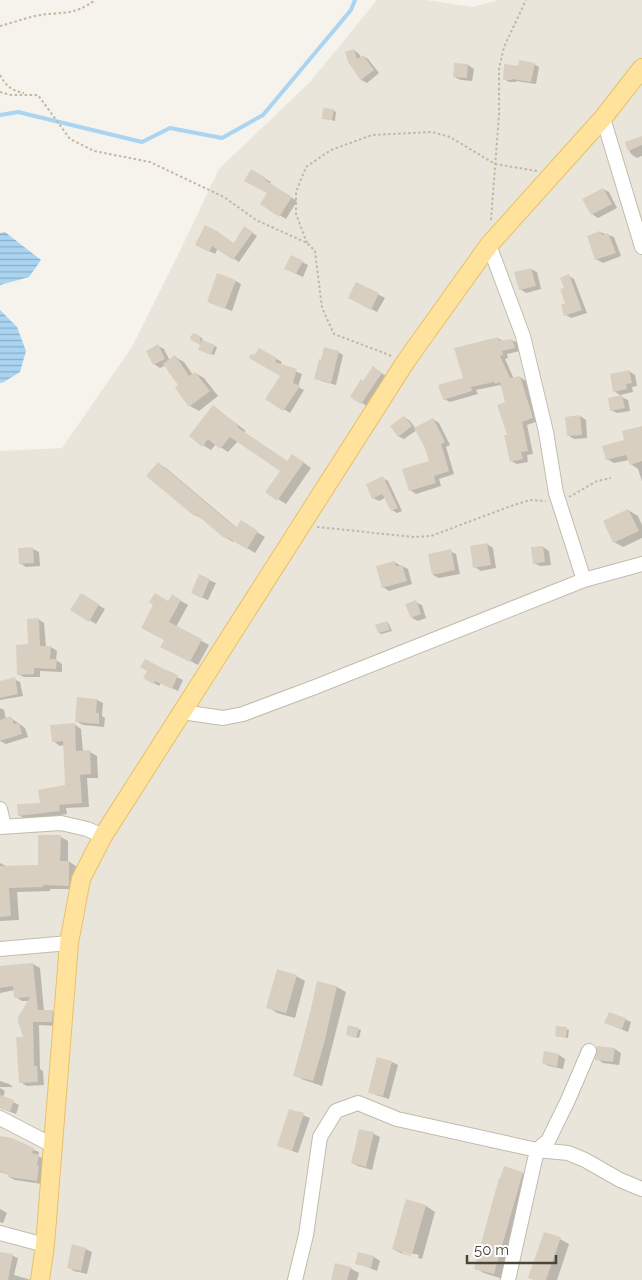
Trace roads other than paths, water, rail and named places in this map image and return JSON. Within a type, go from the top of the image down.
[{"type":"main road","points":[[40,1280],[45,1245],[69,943],[81,880],[103,836],[406,361],[489,245],[603,118],[642,68]]},
{"type":"street","points":[[603,118],[642,247]]},
{"type":"street","points":[[489,245],[522,336],[546,432],[559,502],[584,580]]},
{"type":"street","points":[[182,712],[223,718],[243,714],[584,580],[642,564]]},
{"type":"street","points":[[0,809],[2,826],[61,823],[87,829],[103,836]]},
{"type":"street","points":[[0,948],[69,943]]},
{"type":"street","points":[[508,1280],[537,1150],[548,1141],[589,1050]]},
{"type":"street","points":[[295,1280],[306,1235],[320,1137],[336,1110],[358,1103],[397,1119],[537,1150],[568,1153],[585,1160],[620,1180],[642,1189]]},
{"type":"street","points":[[0,1118],[52,1144]]},
{"type":"street","points":[[0,1233],[45,1245]]},
{"type":"water","points":[[5,232],[41,260],[29,277],[0,285],[0,233]]},
{"type":"water","points":[[0,310],[17,327],[26,351],[20,372],[0,383]]},
{"type":"waterway","points":[[0,115],[18,112],[142,142],[170,128],[222,138],[263,115],[351,10],[355,0]]}]
